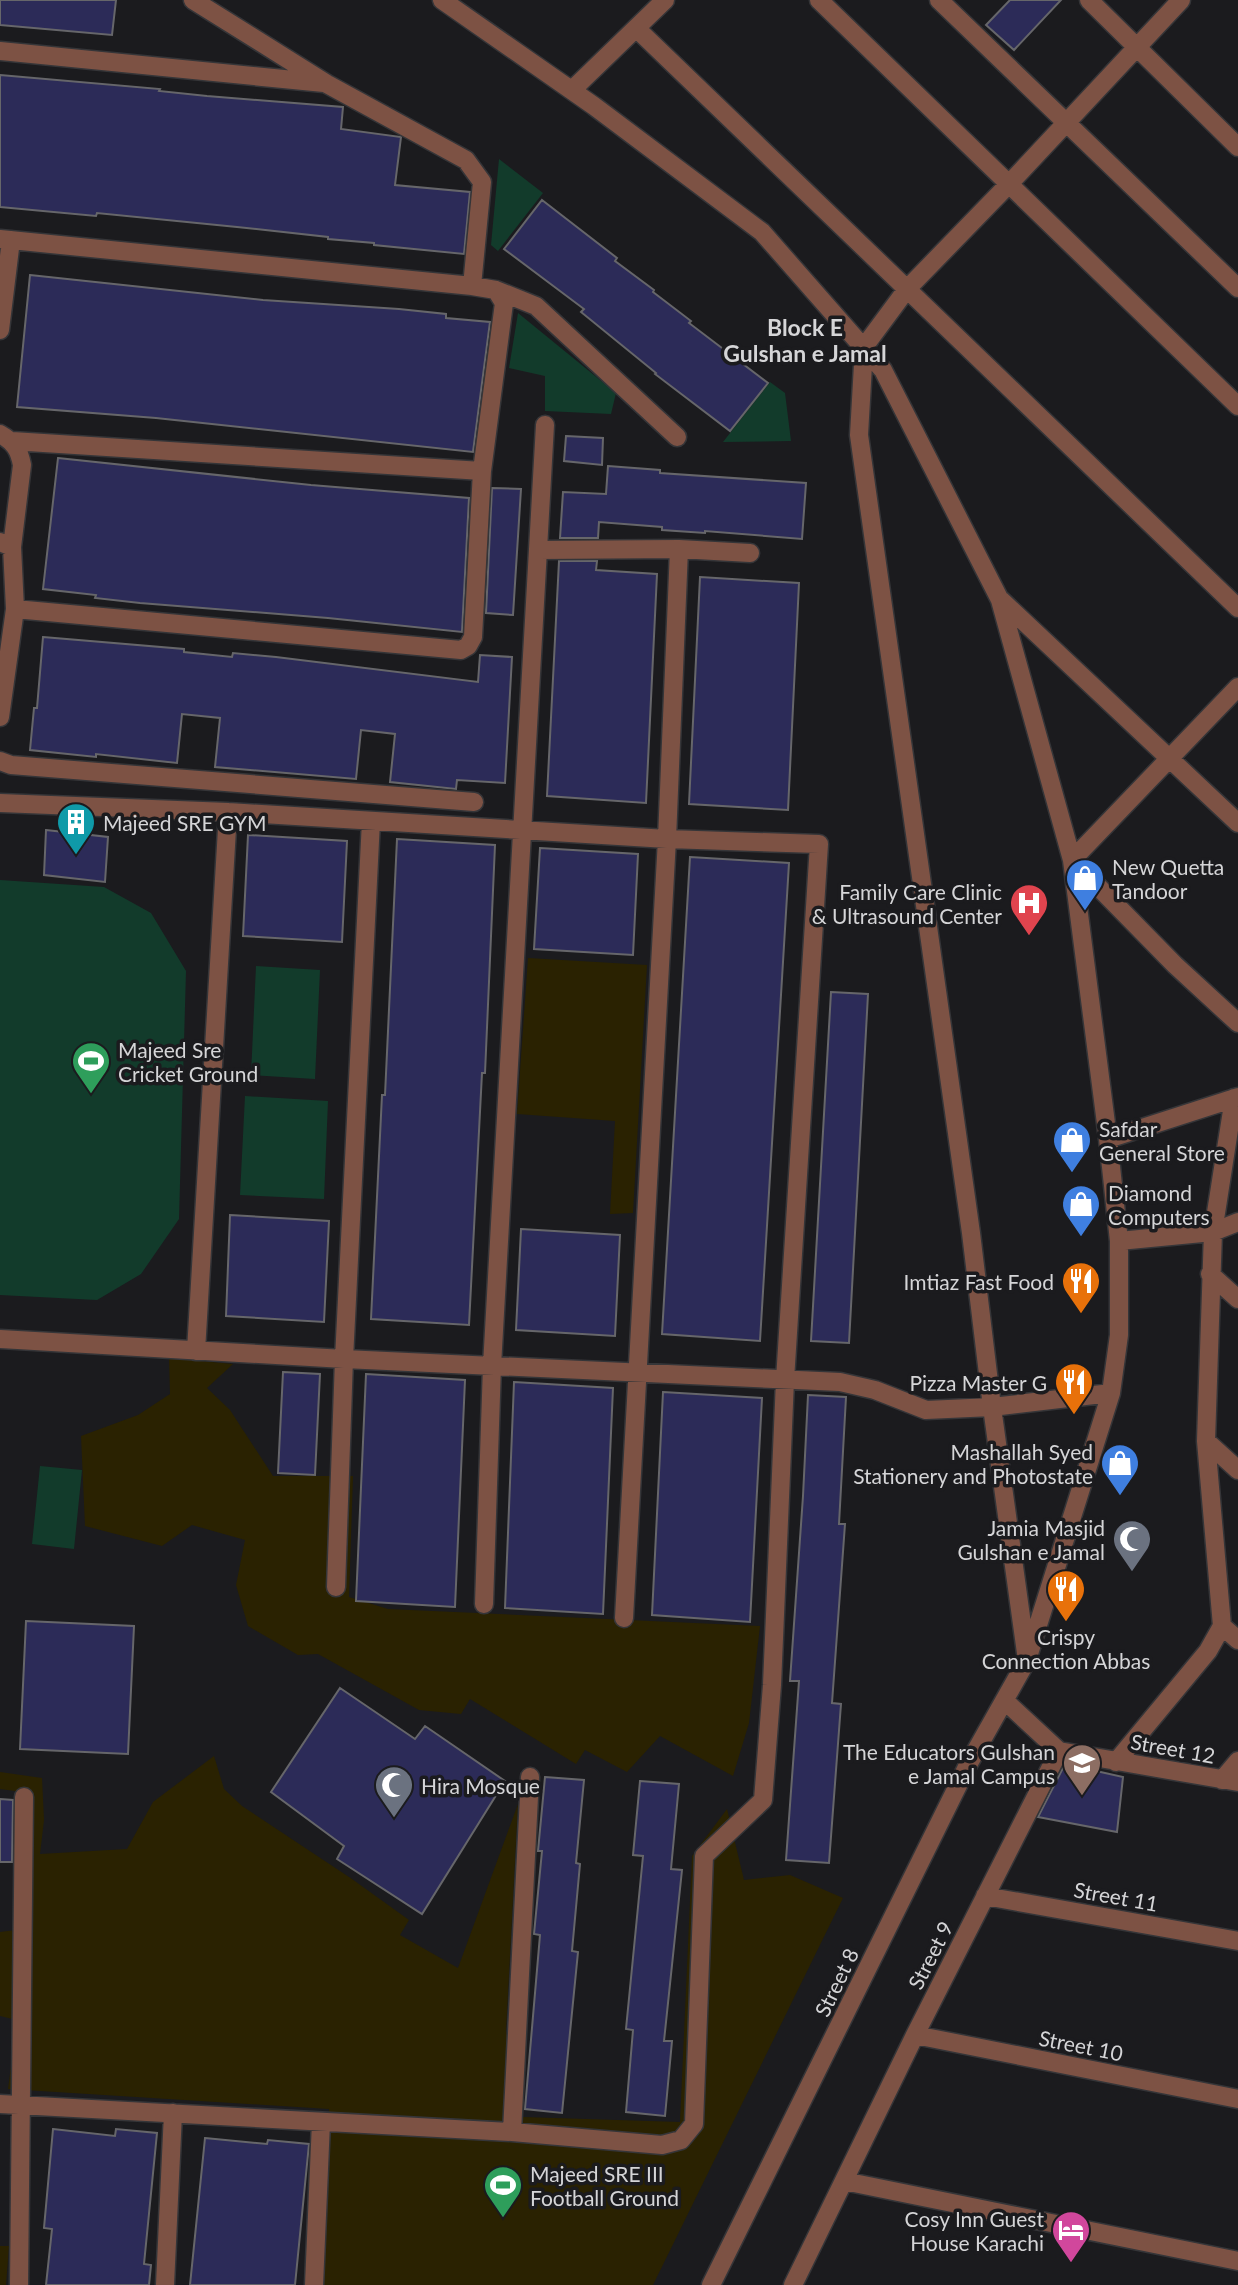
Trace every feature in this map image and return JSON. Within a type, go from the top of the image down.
[{"type":"street","points":[[193,0],[327,84],[467,160],[482,182],[472,286]]},
{"type":"street","points":[[572,90],[664,0]]},
{"type":"street","points":[[819,0],[1238,406]]},
{"type":"street","points":[[939,0],[1238,288]]},
{"type":"street","points":[[1089,0],[1238,147]]},
{"type":"street","points":[[1027,1660],[971,1233],[859,435],[864,347],[906,289],[1009,184],[1181,0]]},
{"type":"street","points":[[456,3],[762,232],[883,370],[1000,600],[1238,823]]},
{"type":"street","points":[[636,28],[1238,608]]},
{"type":"street","points":[[0,51],[327,84]]},
{"type":"street","points":[[0,330],[6,240],[472,286],[496,290],[536,306],[677,438]]},
{"type":"street","points":[[15,609],[461,650],[468,646],[473,637],[482,471],[503,303],[496,290]]},
{"type":"street","points":[[484,1604],[492,1366],[545,425]]},
{"type":"street","points":[[6,437],[482,471]]},
{"type":"street","points":[[0,717],[15,609],[6,545],[22,465],[20,453],[6,437]]},
{"type":"street","points":[[538,550],[679,549],[750,553]]},
{"type":"street","points":[[624,1618],[667,839],[679,549]]},
{"type":"street","name":"Street 8","points":[[711,2285],[970,1763],[1027,1660],[1111,1393],[1119,1335],[1119,1241],[1072,860],[1000,600]]},
{"type":"street","points":[[1238,687],[1072,860],[1175,965],[1238,1023]]},
{"type":"street","points":[[0,761],[24,766],[474,802]]},
{"type":"street","points":[[0,803],[228,812],[667,839],[819,844],[785,1380],[772,1685],[763,1800],[704,1856],[694,2124],[681,2140],[662,2145],[512,2132],[0,2104]]},
{"type":"street","points":[[196,1351],[228,812]]},
{"type":"street","points":[[336,1587],[344,1359],[371,821]]},
{"type":"street","points":[[1108,1139],[1236,1097],[1213,1232],[1210,1274],[1206,1441],[1222,1626],[1208,1651],[1116,1762]]},
{"type":"street","points":[[1119,1241],[1213,1232],[1238,1222]]},
{"type":"street","points":[[1210,1274],[1238,1299]]},
{"type":"street","points":[[0,1339],[344,1359],[840,1382],[875,1390],[926,1410],[992,1407],[1111,1393]]},
{"type":"street","points":[[1206,1441],[1238,1470]]},
{"type":"street","points":[[1222,1626],[1238,1640]]},
{"type":"street","points":[[1005,1701],[1059,1751]]},
{"type":"street","name":"Street 12","points":[[1059,1751],[1230,1781]]},
{"type":"street","name":"Street 9","points":[[793,2285],[915,2035],[1059,1751]]},
{"type":"street","points":[[1230,1781],[1238,1761]]},
{"type":"street","points":[[512,2132],[530,1777]]},
{"type":"street","points":[[19,2285],[24,1797]]},
{"type":"street","name":"Street 11","points":[[985,1896],[1238,1941]]},
{"type":"street","name":"Street 10","points":[[915,2035],[1238,2099]]},
{"type":"street","points":[[165,2285],[173,2113]]},
{"type":"street","points":[[314,2285],[321,2122]]},
{"type":"street","points":[[844,2181],[1238,2261]]},
{"type":"green space","points":[[499,159],[543,193],[498,251],[491,245]]},
{"type":"green space","points":[[518,313],[616,393],[611,414],[545,411],[545,376],[509,368]]},
{"type":"green space","points":[[770,382],[785,393],[791,441],[723,442]]},
{"type":"green space","name":"Majeed Sre Cricket Ground","points":[[0,880],[104,887],[151,913],[186,971],[179,1219],[141,1274],[97,1300],[0,1295]]},
{"type":"green space","points":[[256,966],[320,970],[315,1079],[251,1075]]},
{"type":"green space","points":[[245,1096],[328,1101],[324,1199],[240,1195]]},
{"type":"green space","points":[[40,1466],[82,1470],[74,1549],[32,1544]]},
{"type":"sand","points":[[528,958],[647,965],[633,1213],[610,1214],[615,1121],[517,1114]]},
{"type":"sand","points":[[169,1358],[233,1364],[207,1388],[230,1410],[273,1476],[353,1476],[349,1597],[388,1609],[760,1626],[749,1723],[733,1776],[660,1736],[627,1772],[585,1750],[576,1764],[470,1699],[461,1714],[419,1710],[318,1654],[298,1655],[248,1626],[236,1585],[245,1540],[192,1525],[162,1546],[85,1526],[81,1436],[138,1415],[170,1394]]},
{"type":"sand","points":[[214,1756],[224,1789],[242,1806],[409,1920],[400,1935],[458,1968],[518,1804],[506,2031],[523,2117],[680,2122],[692,1856],[727,1809],[744,1880],[790,1875],[843,1898],[653,2285],[324,2285],[329,2109],[8,2089],[17,2020],[0,2016],[0,1932],[16,1930],[15,1791],[0,1789],[0,1772],[42,1778],[44,1820],[40,1854],[127,1849],[153,1802]]},
{"type":"sand","points":[[0,2246],[9,2246],[6,2285],[0,2285]]},
{"type":"building","points":[[0,0],[116,0],[112,35],[0,25]]},
{"type":"building","points":[[1010,0],[1061,0],[1014,50],[986,25]]},
{"type":"building","points":[[0,75],[343,107],[341,129],[401,137],[395,185],[470,192],[464,254],[237,227],[97,213],[96,216],[0,207]]},
{"type":"building","points":[[542,200],[617,258],[615,261],[691,321],[689,323],[768,383],[730,431],[655,374],[581,312],[584,309],[504,249]]},
{"type":"building","points":[[30,275],[263,300],[399,309],[446,314],[446,318],[490,322],[473,452],[156,418],[17,407]]},
{"type":"building","points":[[566,436],[603,438],[602,465],[564,461]]},
{"type":"building","points":[[58,458],[311,485],[469,498],[462,632],[140,603],[43,589]]},
{"type":"building","points":[[608,466],[660,470],[660,473],[806,483],[802,539],[662,530],[662,527],[599,522],[598,538],[560,538],[563,492],[606,494]]},
{"type":"building","points":[[492,488],[521,489],[513,615],[486,613]]},
{"type":"building","points":[[559,561],[597,561],[596,570],[657,574],[646,803],[547,796]]},
{"type":"building","points":[[700,577],[799,583],[788,810],[689,804]]},
{"type":"building","points":[[43,637],[184,649],[184,652],[232,657],[233,653],[276,657],[478,682],[480,655],[512,657],[505,783],[457,780],[456,789],[390,782],[395,734],[361,730],[356,779],[215,767],[220,718],[182,714],[177,763],[30,750],[34,708],[37,708]]},
{"type":"building","name":"Majeed SRE GYM","points":[[46,830],[108,837],[105,882],[44,875]]},
{"type":"building","points":[[248,835],[347,841],[342,942],[243,936]]},
{"type":"building","points":[[397,839],[495,845],[485,1073],[482,1073],[469,1325],[371,1319]]},
{"type":"building","points":[[540,848],[638,854],[633,955],[534,949]]},
{"type":"building","points":[[690,857],[789,863],[760,1341],[662,1334]]},
{"type":"building","points":[[831,992],[868,994],[849,1343],[811,1341]]},
{"type":"building","points":[[230,1215],[329,1221],[324,1322],[226,1316]]},
{"type":"building","points":[[521,1229],[620,1235],[615,1336],[516,1330]]},
{"type":"building","points":[[283,1372],[320,1374],[315,1475],[278,1473]]},
{"type":"building","points":[[366,1374],[465,1380],[455,1607],[356,1601]]},
{"type":"building","points":[[514,1382],[613,1388],[603,1614],[505,1608]]},
{"type":"building","points":[[663,1392],[762,1398],[750,1622],[652,1615]]},
{"type":"building","points":[[808,1395],[846,1397],[839,1524],[845,1524],[832,1703],[841,1704],[829,1863],[786,1860],[799,1681],[790,1681]]},
{"type":"building","points":[[26,1621],[134,1626],[128,1754],[20,1749]]},
{"type":"building","name":"Hira Mosque","points":[[340,1688],[415,1739],[425,1726],[505,1781],[422,1914],[337,1859],[344,1846],[271,1792]]},
{"type":"building","name":"The Educators Gulshan e Jamal Campus","points":[[1065,1764],[1123,1777],[1117,1832],[1038,1817]]},
{"type":"building","points":[[545,1777],[584,1780],[576,1863],[580,1864],[572,1951],[578,1952],[562,2113],[525,2109],[540,1935],[534,1934],[542,1851],[538,1851]]},
{"type":"building","points":[[640,1781],[679,1784],[671,1869],[682,1870],[664,2041],[672,2041],[665,2116],[626,2112],[633,2030],[626,2029],[643,1856],[633,1855]]},
{"type":"building","points":[[0,1799],[13,1800],[12,1862],[0,1862]]},
{"type":"building","points":[[53,2129],[115,2136],[116,2129],[157,2133],[144,2264],[151,2265],[149,2285],[46,2285],[52,2229],[44,2228]]},
{"type":"building","points":[[205,2138],[267,2144],[268,2140],[309,2144],[295,2285],[190,2285]]},
{"type":"place","name":"Majeed SRE GYM","points":[[76,856]]},
{"type":"place","name":"New Quetta Tandoor","points":[[1085,912]]},
{"type":"place","name":"Family Care Clinic & Ultrasound Center","points":[[1029,937]]},
{"type":"place","name":"Majeed Sre Cricket Ground","points":[[91,1095]]},
{"type":"place","name":"Safdar General Store","points":[[1072,1174]]},
{"type":"place","name":"Diamond Computers","points":[[1081,1238]]},
{"type":"place","name":"Imtiaz Fast Food","points":[[1081,1315]]},
{"type":"place","name":"Pizza Master G","points":[[1074,1416]]},
{"type":"place","name":"Mashallah Syed Stationery and Photostate","points":[[1120,1497]]},
{"type":"place","name":"Jamia Masjid Gulshan e Jamal","points":[[1132,1573]]},
{"type":"place","name":"Crispy Connection Abbas","points":[[1066,1623]]},
{"type":"place","name":"The Educators Gulshan e Jamal Campus","points":[[1082,1797]]},
{"type":"place","name":"Hira Mosque","points":[[394,1819]]},
{"type":"place","name":"Majeed SRE III Football Ground","points":[[503,2219]]},
{"type":"place","name":"Cosy Inn Guest House Karachi","points":[[1071,2264]]},
{"type":"district","name":"Block E Gulshan e Jamal","points":[[805,340]]}]
